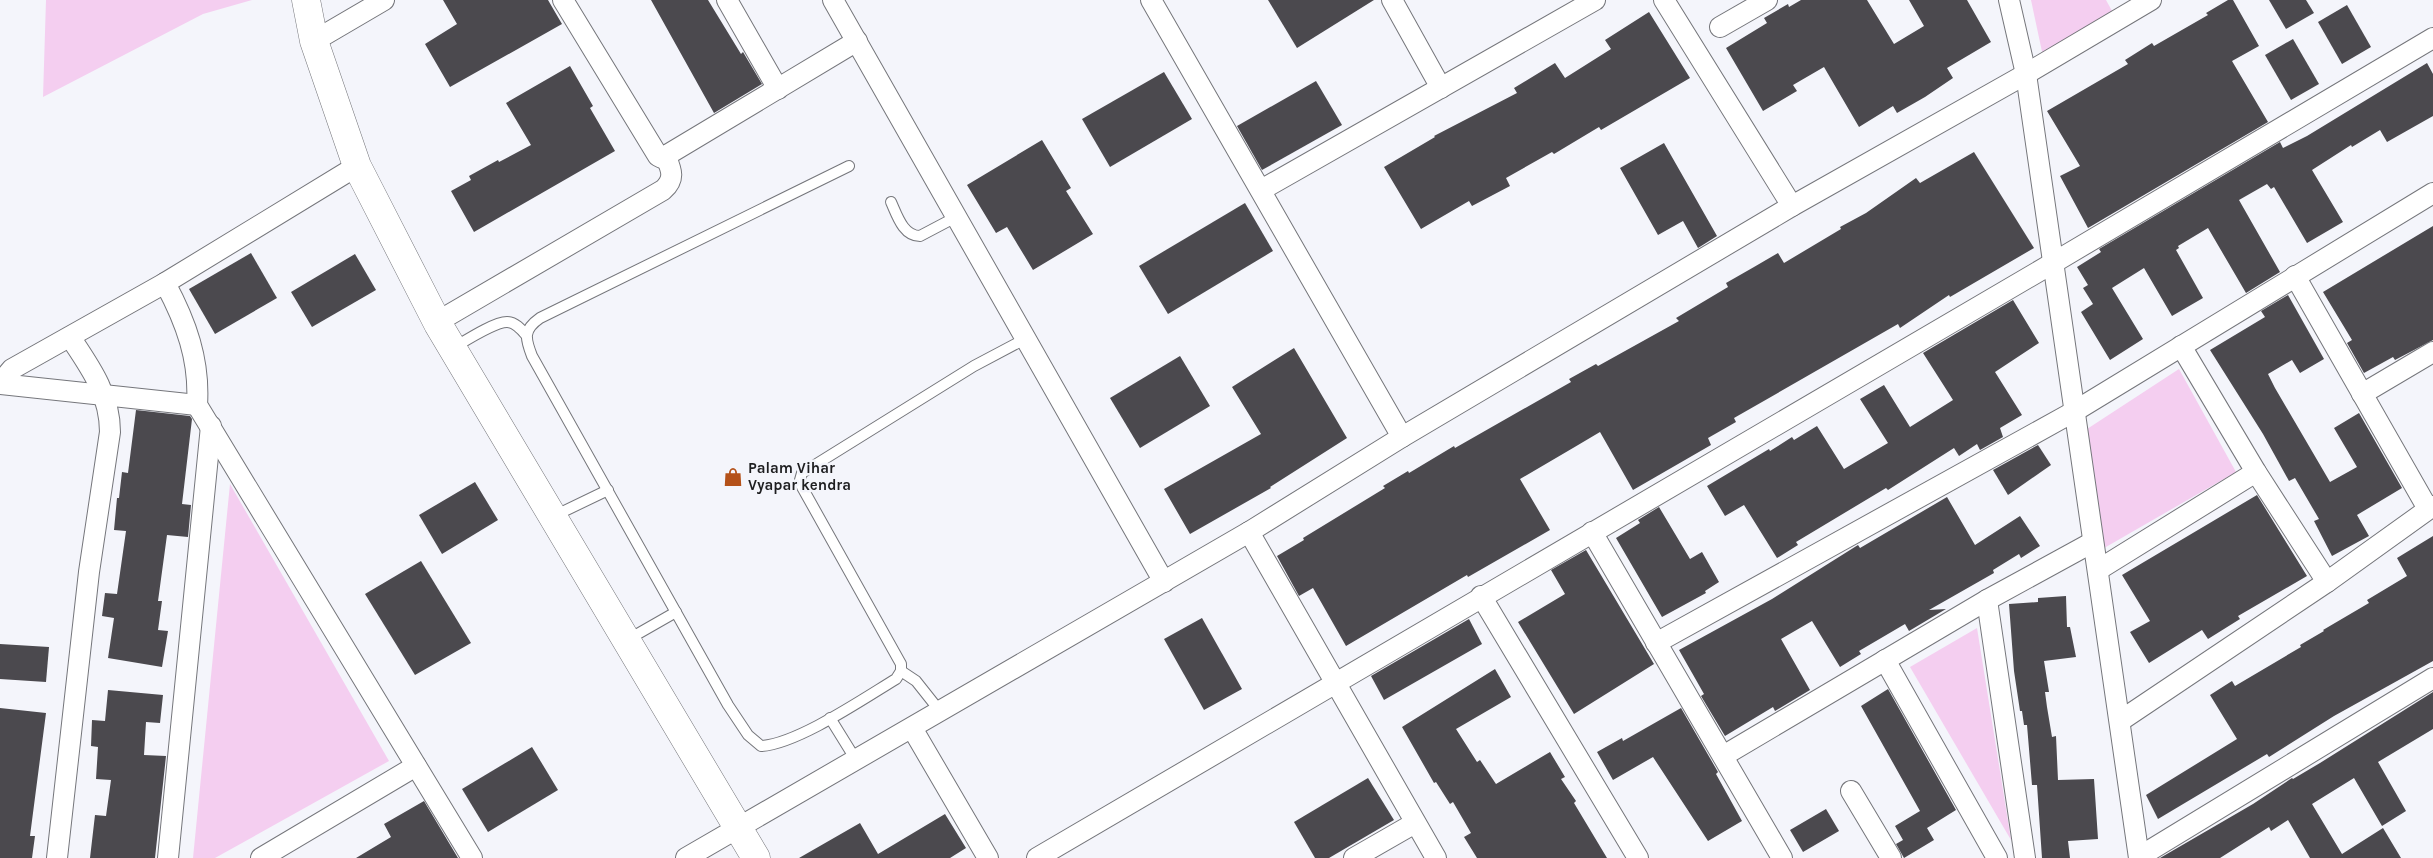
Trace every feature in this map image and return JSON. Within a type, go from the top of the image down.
[{"type":"street","points":[[306,0],[314,41],[357,166],[436,322],[756,858]]},
{"type":"street","points":[[314,41],[384,0]]},
{"type":"street","points":[[563,0],[658,156],[666,157],[857,41]]},
{"type":"street","points":[[727,0],[778,89]]},
{"type":"street","points":[[833,0],[1164,582]]},
{"type":"street","points":[[1152,0],[1402,437]]},
{"type":"street","points":[[1392,0],[1441,88]]},
{"type":"street","points":[[1262,190],[1595,0]]},
{"type":"street","points":[[1664,0],[1792,206]]},
{"type":"street","points":[[1720,27],[1767,0]]},
{"type":"street","points":[[2009,0],[2026,74],[2139,858],[2433,678]]},
{"type":"street","points":[[686,858],[738,826],[1164,582],[1249,532],[1402,437],[1792,206],[2026,74],[2143,2]]},
{"type":"street","points":[[1036,858],[2053,263],[2433,38]]},
{"type":"street","points":[[436,322],[663,190],[668,186],[672,172],[666,157]]},
{"type":"street","points":[[0,384],[12,369],[166,283],[357,166]]},
{"type":"street","points":[[1656,643],[2075,410],[2433,193]]},
{"type":"street","points":[[2120,721],[2327,582],[2430,507],[2362,394],[2295,276]]},
{"type":"street","points":[[166,283],[181,313],[193,351],[198,386],[197,405],[472,858]]},
{"type":"street","points":[[56,858],[80,644],[110,432],[110,416],[105,394],[96,376],[70,337]]},
{"type":"street","points":[[2181,346],[2256,472],[2327,582]]},
{"type":"street","points":[[2362,394],[2433,352]]},
{"type":"street","points":[[0,384],[197,405]]},
{"type":"street","points":[[168,858],[210,426]]},
{"type":"street","points":[[2098,570],[2256,472]]},
{"type":"street","points":[[1249,532],[1436,858]]},
{"type":"street","points":[[1592,532],[1782,858]]},
{"type":"street","points":[[1723,756],[1987,600],[2093,542]]},
{"type":"street","points":[[1481,596],[1638,858]]},
{"type":"street","points":[[1987,600],[2025,858]]},
{"type":"street","points":[[1885,660],[1997,858]]},
{"type":"street","points":[[912,728],[988,858]]},
{"type":"street","points":[[261,858],[416,766]]},
{"type":"street","points":[[1850,791],[1891,858]]},
{"type":"street","points":[[1354,858],[1415,823]]},
{"type":"lane","points":[[526,335],[530,325],[540,318],[849,166]]},
{"type":"lane","points":[[891,202],[906,231],[915,236],[920,236],[956,217]]},
{"type":"lane","points":[[452,348],[498,324],[507,322],[517,325],[526,335],[532,356],[728,705],[748,735],[761,746],[774,745],[830,718],[896,679],[901,671],[901,664],[800,480],[802,473],[980,363],[1025,339]]},
{"type":"lane","points":[[553,517],[608,490]]},
{"type":"lane","points":[[627,641],[676,612]]},
{"type":"lane","points":[[901,671],[916,680],[939,710]]},
{"type":"lane","points":[[830,718],[856,760]]},
{"type":"shaded area","points":[[46,0],[252,0],[203,14],[43,97]]},
{"type":"shaded area","points":[[2031,0],[2106,0],[2117,20],[2044,61]]},
{"type":"shaded area","points":[[2179,369],[2236,472],[2099,551],[2084,431]]},
{"type":"shaded area","points":[[230,484],[389,761],[215,858],[193,858]]},
{"type":"shaded area","points":[[1977,628],[2011,840],[1910,667]]},
{"type":"building","points":[[443,0],[548,0],[562,24],[450,87],[425,44],[457,24]]},
{"type":"building","points":[[651,0],[708,0],[762,84],[714,113]]},
{"type":"building","points":[[1268,0],[1374,0],[1297,48]]},
{"type":"building","points":[[1801,0],[1867,0],[1894,44],[1924,26],[1909,0],[1967,0],[1991,42],[1947,68],[1953,78],[1925,97],[1897,113],[1893,106],[1859,127],[1824,67],[1793,85],[1797,91],[1763,111],[1726,48],[1767,23],[1764,18],[1788,4],[1789,7]]},
{"type":"building","points":[[2228,0],[2233,0],[2259,46],[2232,61],[2268,122],[2088,228],[2060,176],[2080,166],[2047,111],[2128,64],[2125,60],[2152,43],[2154,46],[2208,15],[2206,13]]},
{"type":"building","points":[[2269,0],[2306,0],[2314,13],[2286,29]]},
{"type":"building","points":[[2347,5],[2371,47],[2342,64],[2318,22]]},
{"type":"building","points":[[1649,12],[1690,78],[1601,130],[1599,127],[1554,154],[1552,152],[1506,178],[1510,186],[1472,206],[1469,201],[1421,229],[1384,167],[1434,136],[1517,93],[1514,88],[1555,63],[1565,78],[1611,49],[1605,40]]},
{"type":"building","points":[[2293,39],[2319,84],[2291,100],[2265,55]]},
{"type":"building","points":[[2427,63],[2433,74],[2433,116],[2387,142],[2380,130],[2352,147],[2351,145],[2312,170],[2343,222],[2307,243],[2274,187],[2271,189],[2267,184],[2239,200],[2280,272],[2246,293],[2208,228],[2178,246],[2179,248],[2176,250],[2203,298],[2172,316],[2144,268],[2112,288],[2143,339],[2110,360],[2081,312],[2093,304],[2083,288],[2088,285],[2077,267],[2101,252],[2099,249],[2280,142],[2283,148],[2307,136]]},
{"type":"building","points":[[570,66],[593,106],[590,108],[615,151],[474,232],[451,191],[471,180],[469,176],[531,145],[506,103]]},
{"type":"building","points":[[1164,72],[1192,119],[1110,167],[1082,119]]},
{"type":"building","points":[[1316,81],[1342,125],[1262,170],[1237,126]]},
{"type":"building","points":[[1042,140],[1071,188],[1066,191],[1093,234],[1033,270],[1007,227],[996,233],[967,185]]},
{"type":"building","points":[[1664,143],[1717,236],[1698,248],[1683,221],[1658,235],[1620,168]]},
{"type":"building","points":[[1974,152],[2034,248],[1950,297],[1949,295],[1900,328],[1898,324],[1734,418],[1736,422],[1708,438],[1711,445],[1633,490],[1600,432],[1520,479],[1550,530],[1468,577],[1467,575],[1346,646],[1313,588],[1299,596],[1277,556],[1304,540],[1303,538],[1385,488],[1383,486],[1408,471],[1409,473],[1454,446],[1455,448],[1571,382],[1569,379],[1596,364],[1598,366],[1679,321],[1676,318],[1728,287],[1726,283],[1778,253],[1784,263],[1841,229],[1840,227],[1866,213],[1916,178],[1920,183]]},
{"type":"building","points":[[1245,203],[1273,251],[1168,314],[1139,266]]},
{"type":"building","points":[[2433,226],[2433,340],[2395,360],[2393,357],[2364,373],[2347,343],[2352,340],[2323,292]]},
{"type":"building","points":[[251,253],[277,298],[215,334],[189,289]]},
{"type":"building","points":[[355,254],[376,290],[312,327],[291,292]]},
{"type":"building","points":[[2288,295],[2324,359],[2300,373],[2292,360],[2268,374],[2330,482],[2357,467],[2334,428],[2359,413],[2402,488],[2357,515],[2369,536],[2332,556],[2314,521],[2319,519],[2295,478],[2289,481],[2263,434],[2210,350],[2265,317],[2261,311]]},
{"type":"building","points":[[2013,300],[2039,343],[1995,372],[2022,415],[2000,428],[2003,437],[1980,450],[1977,444],[1959,456],[1954,448],[1888,490],[1886,488],[1796,542],[1798,545],[1777,558],[1744,505],[1725,516],[1707,486],[1792,437],[1794,440],[1817,426],[1844,469],[1888,443],[1860,399],[1884,385],[1910,427],[1953,400],[1923,353]]},
{"type":"building","points":[[1294,348],[1347,438],[1271,488],[1190,534],[1164,489],[1261,434],[1232,387]]},
{"type":"building","points":[[1180,356],[1210,406],[1140,448],[1110,398]]},
{"type":"building","points":[[136,410],[190,416],[192,419],[182,504],[191,505],[188,537],[167,535],[158,601],[162,601],[158,630],[168,631],[162,667],[108,658],[114,618],[102,616],[105,593],[117,594],[126,531],[114,530],[117,498],[119,498],[122,472],[128,473]]},
{"type":"building","points":[[2038,445],[2051,465],[2008,495],[1993,470]]},
{"type":"building","points":[[475,482],[498,520],[442,554],[419,515]]},
{"type":"building","points":[[2257,495],[2307,576],[2238,616],[2240,619],[2208,639],[2202,630],[2149,663],[2130,632],[2150,621],[2122,575]]},
{"type":"building","points":[[1947,497],[1975,545],[2020,516],[2040,546],[2021,558],[2019,554],[1993,570],[1994,573],[1929,610],[1946,609],[1909,631],[1905,624],[1859,651],[1861,654],[1840,667],[1812,621],[1781,639],[1810,690],[1775,711],[1773,707],[1725,736],[1701,696],[1704,694],[1679,650],[1772,599],[1858,545],[1860,548]]},
{"type":"building","points":[[1659,507],[1690,559],[1702,552],[1719,582],[1705,591],[1706,593],[1662,617],[1616,538],[1640,523],[1638,520]]},
{"type":"building","points":[[2433,536],[2433,661],[2334,716],[2269,757],[2267,754],[2158,819],[2146,795],[2237,739],[2210,695],[2232,681],[2235,686],[2301,647],[2300,645],[2323,630],[2369,603],[2367,600],[2407,576],[2397,558]]},
{"type":"building","points":[[1586,550],[1654,664],[1574,714],[1518,622],[1565,594],[1551,570]]},
{"type":"building","points":[[421,561],[471,643],[415,675],[365,594]]},
{"type":"building","points":[[2066,596],[2067,627],[2070,627],[2076,657],[2044,661],[2049,692],[2045,692],[2052,737],[2056,736],[2058,780],[2094,779],[2098,839],[2068,841],[2070,858],[2042,858],[2037,785],[2032,785],[2027,725],[2024,725],[2022,711],[2020,711],[2014,671],[2009,604],[2038,602],[2038,598]]},
{"type":"building","points":[[1202,618],[1242,689],[1204,710],[1164,639]]},
{"type":"building","points":[[1469,619],[1482,644],[1384,700],[1371,676]]},
{"type":"building","points":[[0,644],[49,647],[46,682],[0,679]]},
{"type":"building","points":[[1495,669],[1511,697],[1456,729],[1477,762],[1480,760],[1496,784],[1550,752],[1565,777],[1561,779],[1576,801],[1574,803],[1607,858],[1477,858],[1464,837],[1471,833],[1453,802],[1450,804],[1436,782],[1434,783],[1402,727]]},
{"type":"building","points":[[1888,689],[1956,810],[1927,828],[1934,840],[1904,858],[1896,844],[1903,840],[1895,826],[1920,811],[1861,706]]},
{"type":"building","points":[[108,690],[163,695],[160,723],[146,722],[144,755],[166,756],[155,858],[90,858],[95,815],[106,816],[111,780],[96,779],[98,747],[91,746],[92,720],[105,721]]},
{"type":"building","points":[[2433,692],[2433,729],[2378,762],[2406,811],[2382,826],[2354,778],[2312,804],[2342,854],[2383,828],[2401,858],[2310,858],[2288,820],[2271,831],[2269,827],[2220,858],[2160,858],[2253,804]]},
{"type":"building","points":[[0,708],[46,713],[30,836],[35,836],[32,858],[0,858]]},
{"type":"building","points":[[1681,708],[1718,772],[1716,774],[1742,821],[1708,841],[1653,757],[1613,780],[1597,752],[1622,738],[1623,741]]},
{"type":"building","points":[[532,747],[558,790],[488,832],[462,789]]},
{"type":"building","points":[[1368,778],[1394,820],[1329,858],[1315,858],[1294,822]]},
{"type":"building","points":[[424,801],[458,858],[356,858],[391,837],[384,824]]},
{"type":"building","points":[[1826,809],[1839,831],[1803,852],[1790,830]]},
{"type":"building","points":[[945,814],[966,848],[950,858],[799,858],[860,823],[878,854]]},
{"type":"place","name":"Palam Vihar Vyapar kendra","points":[[733,477]]}]
